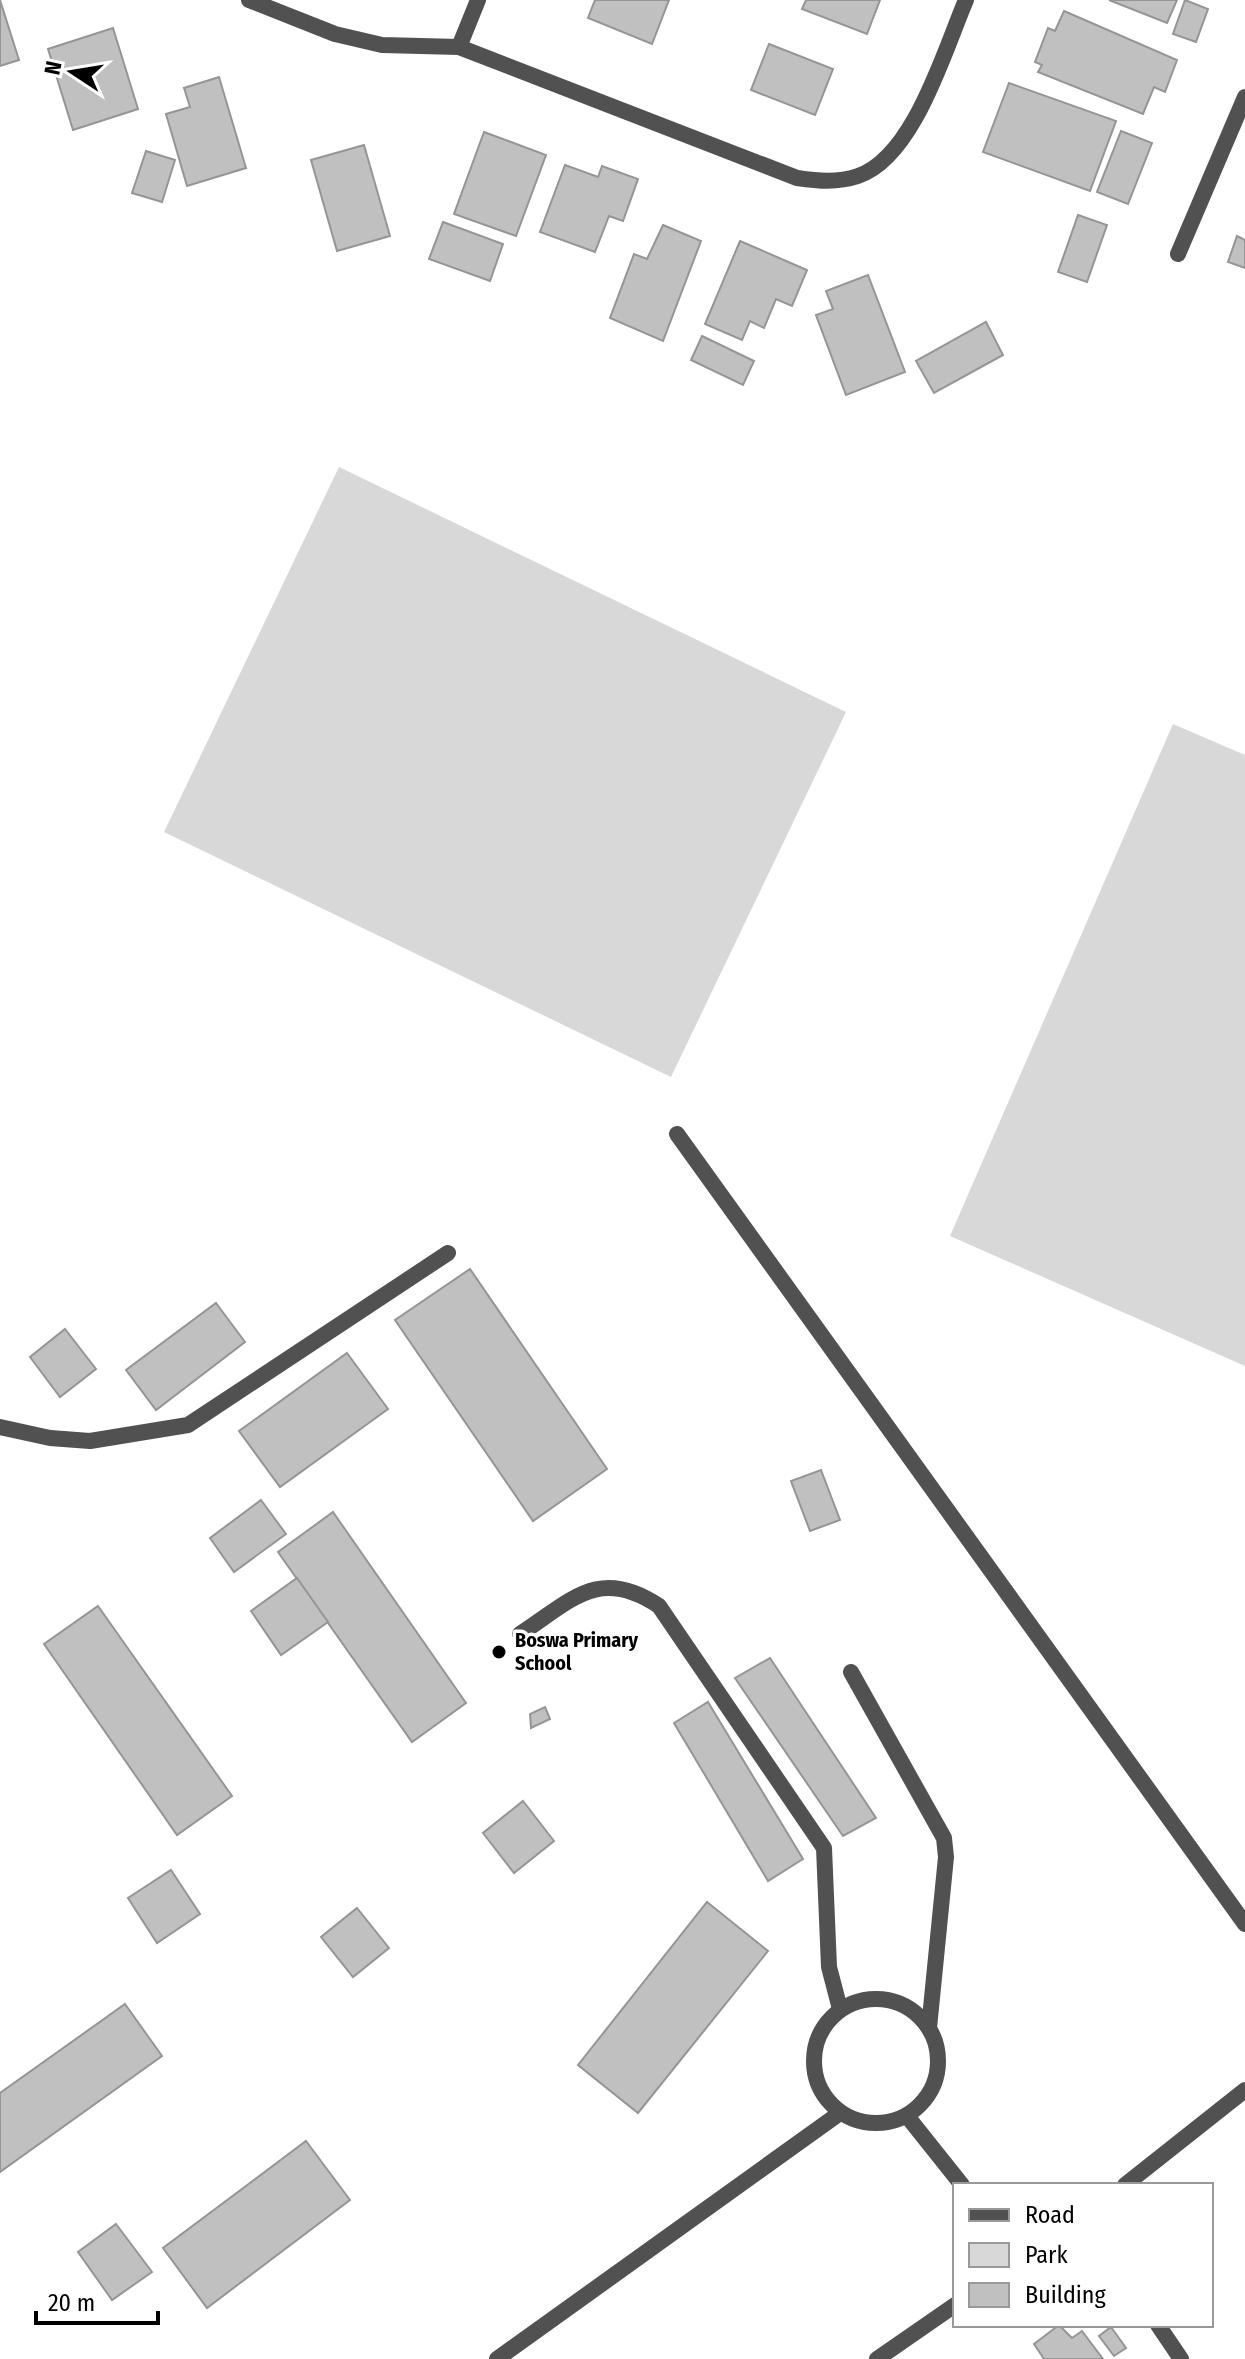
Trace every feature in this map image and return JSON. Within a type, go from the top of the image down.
[{"type":"street","points":[[249,0],[335,34],[382,45],[459,47],[797,178],[827,182],[860,176],[884,161],[908,133],[966,0]]},
{"type":"street","points":[[459,47],[478,0]]},
{"type":"street","points":[[1178,254],[1245,98]]},
{"type":"street","points":[[677,1134],[1245,1924]]},
{"type":"street","points":[[0,1427],[37,1436],[90,1441],[188,1425],[448,1253]]},
{"type":"street","points":[[520,1634],[590,1588],[609,1585],[636,1591],[659,1606],[824,1848],[829,1967],[840,2009]]},
{"type":"street","points":[[851,1672],[944,1838],[946,1857],[929,2028]]},
{"type":"street","points":[[869,1999],[898,2002],[916,2012],[929,2028],[937,2046],[938,2067],[922,2104],[907,2116],[873,2124],[840,2113],[825,2099],[816,2081],[813,2061],[821,2032],[840,2009],[869,1999]]},
{"type":"street","points":[[1128,2183],[1245,2090]]},
{"type":"street","points":[[497,2359],[840,2113]]},
{"type":"street","points":[[907,2116],[960,2183]]},
{"type":"street","points":[[877,2359],[953,2306]]},
{"type":"street","points":[[1159,2327],[1181,2359]]},
{"type":"green space","points":[[339,467],[846,712],[671,1077],[164,832]]},
{"type":"green space","points":[[1173,724],[1245,755],[1245,1366],[950,1236]]},
{"type":"building","points":[[0,0],[19,60],[0,66]]},
{"type":"building","points":[[595,0],[669,0],[652,44],[588,18]]},
{"type":"building","points":[[806,0],[880,0],[867,34],[802,9]]},
{"type":"building","points":[[1109,0],[1177,0],[1167,23]]},
{"type":"building","points":[[1185,0],[1208,9],[1196,42],[1173,34]]},
{"type":"building","points":[[1064,11],[1177,60],[1165,92],[1154,87],[1143,114],[1038,72],[1042,65],[1035,62],[1048,28],[1055,31]]},
{"type":"building","points":[[113,28],[138,109],[73,130],[48,49]]},
{"type":"building","points":[[769,44],[833,69],[815,115],[751,90]]},
{"type":"building","points":[[219,77],[246,168],[187,186],[166,114],[190,107],[184,88]]},
{"type":"building","points":[[1009,83],[1116,121],[1090,191],[983,152]]},
{"type":"building","points":[[1121,131],[1152,143],[1128,204],[1097,192]]},
{"type":"building","points":[[484,132],[546,155],[516,236],[454,214]]},
{"type":"building","points":[[364,145],[390,236],[337,251],[311,160]]},
{"type":"building","points":[[146,151],[175,160],[162,202],[132,193]]},
{"type":"building","points":[[565,165],[598,177],[602,166],[638,179],[623,221],[609,216],[595,252],[540,232]]},
{"type":"building","points":[[1078,215],[1107,225],[1087,282],[1058,272]]},
{"type":"building","points":[[443,222],[503,244],[490,281],[429,259]]},
{"type":"building","points":[[663,225],[701,241],[663,341],[610,318],[634,254],[647,259]]},
{"type":"building","points":[[1237,236],[1245,240],[1245,268],[1228,262]]},
{"type":"building","points":[[740,241],[807,270],[792,306],[776,299],[764,328],[750,321],[742,340],[705,324]]},
{"type":"building","points":[[868,275],[905,372],[846,395],[816,315],[833,309],[826,291]]},
{"type":"building","points":[[986,322],[1003,355],[934,393],[916,361]]},
{"type":"building","points":[[702,336],[754,361],[743,385],[691,360]]},
{"type":"building","points":[[470,1269],[607,1469],[533,1521],[395,1320]]},
{"type":"building","points":[[216,1303],[245,1342],[156,1410],[126,1370]]},
{"type":"building","points":[[65,1329],[96,1369],[60,1397],[30,1357]]},
{"type":"building","points":[[347,1353],[388,1409],[280,1487],[239,1431]]},
{"type":"building","points":[[821,1470],[840,1520],[810,1531],[791,1481]]},
{"type":"building","points":[[261,1500],[286,1534],[234,1572],[210,1538]]},
{"type":"building","points":[[333,1512],[466,1703],[412,1742],[278,1552]]},
{"type":"building","points":[[297,1578],[328,1622],[281,1655],[251,1611]]},
{"type":"building","points":[[98,1606],[232,1796],[177,1835],[44,1644]]},
{"type":"building","points":[[770,1658],[876,1818],[843,1836],[735,1678]]},
{"type":"building","points":[[708,1702],[803,1859],[768,1881],[674,1723]]},
{"type":"building","points":[[545,1707],[550,1719],[531,1728],[530,1714]]},
{"type":"building","points":[[523,1801],[554,1841],[514,1873],[483,1833]]},
{"type":"building","points":[[171,1870],[200,1914],[157,1943],[128,1898]]},
{"type":"building","points":[[707,1902],[768,1951],[638,2113],[578,2065]]},
{"type":"building","points":[[357,1908],[389,1948],[353,1977],[321,1937]]},
{"type":"building","points":[[125,2004],[162,2056],[0,2172],[0,2093]]},
{"type":"building","points":[[306,2141],[350,2200],[207,2308],[163,2248]]},
{"type":"building","points":[[116,2224],[152,2272],[112,2300],[78,2252]]},
{"type":"building","points":[[1056,2327],[1061,2327],[1072,2338],[1082,2331],[1103,2359],[1044,2359],[1034,2344]]},
{"type":"building","points":[[1111,2327],[1126,2348],[1114,2356],[1099,2336]]},
{"type":"place","name":"Boswa Primary School","points":[[499,1652]]}]
